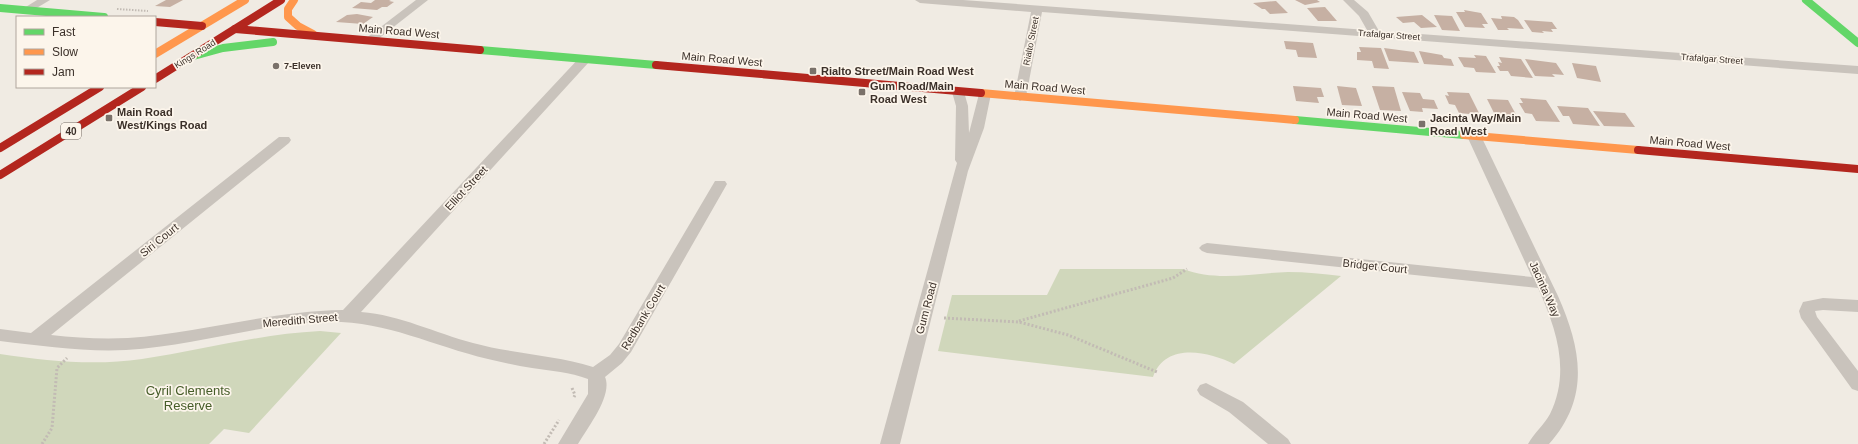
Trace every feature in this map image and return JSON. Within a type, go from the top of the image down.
[{"type":"street","points":[[26,10],[45,0]]},
{"type":"street","name":"Kings Road","points":[[156,53],[245,0]]},
{"type":"street","name":"Kings Road","points":[[156,78],[281,0]]},
{"type":"street","points":[[294,0],[288,9],[288,16],[292,22],[304,30],[318,36]]},
{"type":"street","points":[[369,41],[423,0]]},
{"type":"street","name":"Trafalgar Street","points":[[920,0],[1037,9],[1095,8],[1375,34],[1858,70]]},
{"type":"street","points":[[1348,0],[1364,14],[1375,34]]},
{"type":"street","points":[[1806,0],[1858,43]]},
{"type":"street","points":[[0,8],[93,16]]},
{"type":"street","name":"Rialto Street","points":[[1020,97],[1037,9]]},
{"type":"street","points":[[156,22],[202,26]]},
{"type":"street","name":"Main Road West","points":[[202,26],[1856,169]]},
{"type":"street","points":[[190,57],[223,48],[254,43],[350,39]]},
{"type":"street","name":"Elliot Street","points":[[347,316],[585,59]]},
{"type":"street","name":"40","points":[[0,148],[98,88]]},
{"type":"street","name":"40","points":[[0,175],[140,88]]},
{"type":"street","name":"Gum Road","points":[[958,92],[962,106],[961,171]]},
{"type":"street","name":"Gum Road","points":[[890,444],[961,171],[977,128],[985,94]]},
{"type":"street","name":"Jacinta Way","points":[[1474,136],[1543,283],[1561,326],[1570,361],[1568,392],[1557,419],[1538,444]]},
{"type":"street","name":"Siri Court","points":[[34,340],[284,140]]},
{"type":"street","name":"Redbank Court","points":[[594,375],[616,359],[625,348],[720,184]]},
{"type":"street","name":"Bridget Court","points":[[1207,248],[1543,283]]},
{"type":"street","points":[[1858,306],[1823,304],[1809,306],[1807,311],[1809,318],[1858,384]]},
{"type":"street","name":"Meredith Street","points":[[0,335],[34,340],[81,344],[144,342],[284,320],[347,316],[392,323],[486,353],[530,362],[575,368],[594,375]]},
{"type":"street","points":[[568,444],[597,395],[599,388],[598,381],[594,375]]},
{"type":"street","points":[[1206,390],[1236,407],[1281,444]]},
{"type":"path","points":[[110,8],[148,12]]},
{"type":"path","points":[[1019,322],[1173,278],[1187,269]]},
{"type":"path","points":[[944,318],[1019,322],[1068,336],[1157,372]]},
{"type":"path","points":[[42,444],[52,428],[57,368],[81,344]]},
{"type":"path","points":[[571,401],[575,395],[572,388]]},
{"type":"path","points":[[544,444],[564,413]]},
{"type":"green space","points":[[1060,269],[1183,269],[1196,273],[1222,276],[1288,272],[1341,276],[1234,364],[1224,359],[1200,353],[1188,352],[1167,358],[1159,366],[1153,377],[938,351],[952,295],[1047,295]]},
{"type":"green space","name":"Cyril Clements Reserve","points":[[320,331],[341,333],[249,433],[224,429],[209,444],[0,444],[0,354],[71,362],[124,361],[275,335]]},
{"type":"building","points":[[166,0],[183,0],[170,7],[155,6]]},
{"type":"building","points":[[375,0],[391,0],[389,1],[394,2],[387,7],[382,7],[377,10],[352,8],[361,2],[371,3]]},
{"type":"building","points":[[1295,0],[1317,0],[1320,2],[1305,5]]},
{"type":"building","points":[[1276,1],[1288,13],[1270,14],[1265,9],[1262,9],[1253,3]]},
{"type":"building","points":[[1325,7],[1337,21],[1318,21],[1307,8]]},
{"type":"building","points":[[1464,10],[1481,13],[1488,24],[1482,24],[1485,28],[1465,27],[1456,12],[1465,12]]},
{"type":"building","points":[[357,14],[373,17],[363,24],[336,22],[347,15]]},
{"type":"building","points":[[1422,15],[1437,27],[1421,28],[1414,22],[1403,23],[1396,17]]},
{"type":"building","points":[[1434,15],[1452,16],[1460,31],[1442,30]]},
{"type":"building","points":[[1501,16],[1514,17],[1524,29],[1507,28],[1509,30],[1498,30],[1491,18],[1502,19]]},
{"type":"building","points":[[1524,20],[1552,22],[1557,29],[1551,29],[1553,32],[1532,32]]},
{"type":"building","points":[[1284,41],[1313,43],[1317,58],[1298,57],[1296,50],[1286,49]]},
{"type":"building","points":[[1359,47],[1381,48],[1389,69],[1374,68],[1372,61],[1357,60],[1357,52],[1361,52]]},
{"type":"building","points":[[1384,48],[1414,52],[1419,63],[1389,61]]},
{"type":"building","points":[[1419,51],[1442,55],[1444,58],[1451,59],[1454,66],[1424,64]]},
{"type":"building","points":[[1474,55],[1486,56],[1496,73],[1476,72],[1474,68],[1464,67],[1458,57],[1476,58]]},
{"type":"building","points":[[1499,57],[1521,59],[1533,78],[1511,76],[1508,71],[1500,71],[1497,66],[1500,66],[1498,62],[1502,63]]},
{"type":"building","points":[[1525,59],[1556,63],[1564,75],[1552,74],[1555,77],[1535,76]]},
{"type":"building","points":[[1572,63],[1596,66],[1601,82],[1577,78]]},
{"type":"building","points":[[1293,86],[1321,88],[1324,97],[1317,97],[1319,103],[1296,101]]},
{"type":"building","points":[[1337,86],[1356,88],[1362,106],[1342,105]]},
{"type":"building","points":[[1372,86],[1394,87],[1401,111],[1380,110]]},
{"type":"building","points":[[1402,92],[1420,93],[1423,99],[1434,100],[1438,109],[1422,108],[1423,112],[1410,111]]},
{"type":"building","points":[[1447,92],[1469,93],[1480,115],[1459,113],[1455,105],[1449,104],[1445,95],[1449,96]]},
{"type":"building","points":[[1520,98],[1546,100],[1560,122],[1536,121],[1532,114],[1525,113],[1519,103],[1523,103]]},
{"type":"building","points":[[1487,99],[1508,100],[1519,120],[1497,119]]},
{"type":"building","points":[[1557,106],[1588,108],[1600,126],[1573,124],[1569,116],[1563,116]]},
{"type":"building","points":[[1593,111],[1625,113],[1635,127],[1604,126]]},
{"type":"traffic: fast","points":[[1806,0],[1858,43]]},
{"type":"traffic: fast","points":[[0,8],[92,16]]},
{"type":"traffic: fast","points":[[190,57],[223,48],[273,42]]},
{"type":"traffic: fast","points":[[480,50],[656,65]]},
{"type":"traffic: fast","points":[[1295,120],[1464,135]]},
{"type":"traffic: slow","points":[[156,53],[245,0]]},
{"type":"traffic: slow","points":[[294,0],[288,9],[288,17],[298,26],[313,34]]},
{"type":"traffic: slow","points":[[981,93],[1295,120]]},
{"type":"traffic: slow","points":[[1464,135],[1638,150]]},
{"type":"traffic: jam","points":[[156,78],[281,0]]},
{"type":"traffic: jam","points":[[156,22],[202,26]]},
{"type":"traffic: jam","points":[[235,29],[480,50]]},
{"type":"traffic: jam","points":[[656,65],[981,93]]},
{"type":"traffic: jam","points":[[0,148],[98,88]]},
{"type":"traffic: jam","points":[[0,175],[140,88]]},
{"type":"traffic: jam","points":[[1638,150],[1858,169]]},
{"type":"place","name":"7-Eleven","points":[[276,66]]},
{"type":"place","name":"Rialto Street/Main Road West","points":[[813,71]]},
{"type":"place","name":"Gum Road/Main Road West","points":[[862,92]]},
{"type":"place","name":"Main Road West/Kings Road","points":[[109,118]]},
{"type":"place","name":"Jacinta Way/Main Road West","points":[[1422,124]]}]
